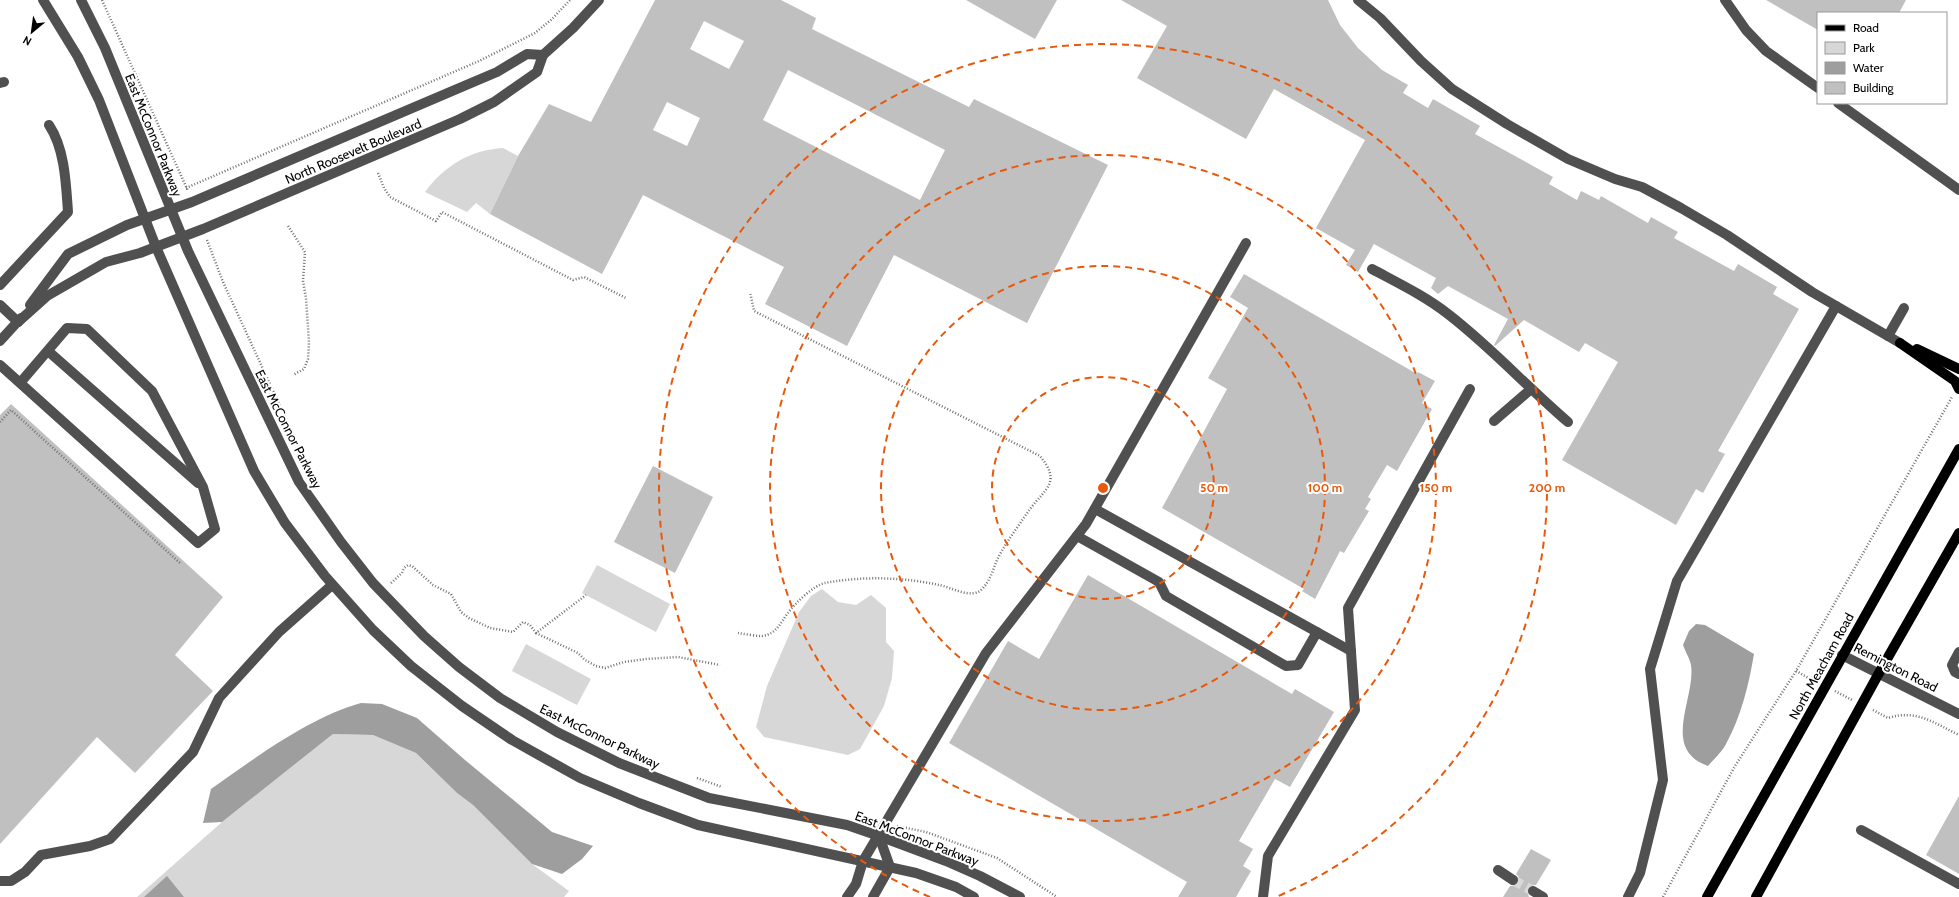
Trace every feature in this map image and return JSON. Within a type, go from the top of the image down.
[{"type":"main road","points":[[1900,343],[1959,369]]},
{"type":"main road","points":[[1900,343],[1955,381],[1958,388]]},
{"type":"main road","name":"North Meacham Road","points":[[1707,897],[1824,686],[1959,449]]},
{"type":"main road","points":[[1756,897],[1879,673],[1959,534]]},
{"type":"street","points":[[44,0],[78,58],[99,100],[156,247],[254,471],[285,523],[332,585],[373,630],[411,666],[462,706],[512,740],[580,778],[639,803],[698,825],[916,873],[956,887],[974,897]]},
{"type":"street","name":"East McConnor Parkway","points":[[81,0],[105,48],[182,237],[258,400],[299,482],[341,542],[373,583],[424,636],[459,667],[500,698],[557,732],[619,763],[709,798],[847,825],[946,861],[980,876],[1020,897]]},
{"type":"street","name":"North Roosevelt Boulevard","points":[[18,322],[47,296],[106,262],[156,247],[203,229],[460,119],[494,102],[537,72],[543,55],[574,28],[599,0]]},
{"type":"street","points":[[1358,0],[1380,18],[1421,61],[1458,93],[1507,124],[1568,159],[1615,179],[1642,187],[1682,208],[1836,306],[1900,343]]},
{"type":"street","points":[[1725,0],[1746,30],[1766,51],[1817,87]]},
{"type":"street","name":"North Roosevelt Boulevard","points":[[18,322],[68,254],[127,225],[192,202],[484,78],[527,54],[543,55]]},
{"type":"street","points":[[1839,104],[1959,190]]},
{"type":"street","points":[[0,285],[68,212],[65,180],[55,135],[49,125]]},
{"type":"street","points":[[847,897],[856,884],[863,861],[986,653],[1077,536],[1095,509],[1246,243]]},
{"type":"street","points":[[1372,269],[1422,296],[1447,313],[1483,342],[1530,390],[1568,422]]},
{"type":"street","points":[[0,305],[18,322],[0,341]]},
{"type":"street","points":[[1628,897],[1640,873],[1663,780],[1650,669],[1677,581],[1836,306]]},
{"type":"street","points":[[1888,336],[1904,308]]},
{"type":"street","points":[[0,365],[20,383],[198,543],[215,529],[203,487],[152,391],[87,329],[68,328],[20,383]]},
{"type":"street","points":[[48,351],[203,487]]},
{"type":"street","points":[[1263,897],[1268,856],[1355,710],[1348,608],[1470,389]]},
{"type":"street","points":[[1494,422],[1530,390]]},
{"type":"street","points":[[1095,509],[1351,651]]},
{"type":"street","points":[[1077,536],[1159,582],[1166,596],[1286,666],[1298,665],[1317,632]]},
{"type":"street","points":[[0,880],[11,881],[25,872],[41,855],[90,846],[110,839],[193,752],[219,698],[279,632],[332,585]]},
{"type":"street","points":[[1959,652],[1952,665],[1955,672],[1959,674]]},
{"type":"street","name":"Remington Road","points":[[1842,655],[1959,714]]},
{"type":"street","points":[[1861,830],[1959,884]]},
{"type":"street","points":[[873,897],[890,867],[879,836]]},
{"type":"street","points":[[1498,870],[1513,880]]},
{"type":"street","points":[[1533,891],[1543,897]]},
{"type":"path","points":[[102,0],[192,202]]},
{"type":"path","points":[[186,188],[479,62],[535,33],[552,19],[570,0]]},
{"type":"path","points":[[378,173],[384,188],[390,197],[436,221],[442,212],[573,280],[584,277],[626,298]]},
{"type":"path","points":[[288,226],[305,252],[303,281],[309,330],[308,359],[304,369],[293,375]]},
{"type":"path","points":[[203,229],[223,282],[317,484]]},
{"type":"path","points":[[738,633],[762,636],[774,631],[781,625],[788,612],[811,589],[823,583],[886,579],[918,580],[964,593],[976,593],[982,590],[992,574],[997,560],[1009,541],[1049,487],[1051,477],[1049,467],[1040,456],[754,311],[750,292]]},
{"type":"path","points":[[1663,897],[1735,766],[1796,671],[1958,388]]},
{"type":"path","points":[[0,422],[11,410],[180,563]]},
{"type":"path","points":[[390,584],[402,573],[404,568],[408,565],[412,566],[433,585],[451,594],[461,612],[477,623],[490,628],[514,632],[522,622],[530,625],[536,633],[578,653],[585,660],[596,666],[605,668],[624,662],[678,657],[720,665]]},
{"type":"path","points":[[384,578],[395,589]]},
{"type":"path","points":[[536,633],[586,595]]},
{"type":"path","points":[[1796,671],[1888,718],[1900,714],[1920,716],[1959,735]]},
{"type":"path","points":[[695,778],[723,787]]},
{"type":"path","points":[[886,823],[926,832],[998,858],[1057,897]]},
{"type":"green space","points":[[503,148],[518,156],[490,214],[476,203],[467,212],[425,192],[441,174],[459,161],[480,152]]},
{"type":"green space","points":[[597,565],[670,604],[656,632],[582,593]]},
{"type":"green space","points":[[822,589],[838,602],[856,605],[871,595],[886,608],[886,642],[894,651],[892,678],[884,706],[860,749],[848,755],[764,737],[756,727],[767,686],[799,612],[811,596]]},
{"type":"green space","points":[[526,644],[591,679],[577,705],[512,671]]},
{"type":"green space","points":[[333,734],[373,735],[416,753],[457,793],[473,805],[532,864],[569,891],[564,897],[137,897],[222,822]]},
{"type":"water","points":[[1696,624],[1705,625],[1754,654],[1747,689],[1736,723],[1724,747],[1708,766],[1694,758],[1686,748],[1683,735],[1683,722],[1691,678],[1691,665],[1683,645],[1689,631]]},
{"type":"water","points":[[361,703],[382,704],[417,718],[552,832],[593,846],[582,859],[562,874],[532,864],[473,805],[457,793],[416,753],[373,735],[333,734],[222,822],[203,823],[211,789],[264,752],[303,728],[342,709]]},
{"type":"water","points":[[167,876],[184,897],[144,897]]},
{"type":"building","points":[[655,0],[781,0],[816,18],[812,29],[969,107],[974,99],[1108,165],[1027,323],[894,255],[847,346],[765,304],[784,267],[643,195],[602,274],[490,214],[518,156],[549,104],[591,122]],"holes":[[[704,21],[744,41],[729,69],[690,49]],[[788,70],[945,150],[920,200],[763,120]],[[667,102],[700,118],[687,146],[653,130]]]},
{"type":"building","points":[[966,0],[1057,0],[1035,39]]},
{"type":"building","points":[[1121,0],[1328,0],[1340,25],[1358,48],[1382,70],[1408,85],[1403,93],[1428,108],[1433,99],[1480,126],[1475,134],[1553,177],[1549,184],[1577,200],[1581,191],[1599,200],[1601,196],[1648,223],[1651,217],[1678,232],[1674,238],[1734,271],[1738,264],[1777,287],[1773,294],[1799,309],[1718,451],[1725,454],[1703,493],[1696,489],[1676,525],[1562,460],[1618,362],[1585,343],[1579,352],[1524,320],[1495,346],[1494,345],[1508,319],[1448,286],[1438,294],[1431,288],[1436,278],[1374,244],[1358,272],[1346,265],[1355,250],[1316,228],[1365,140],[1274,89],[1246,139],[1137,78],[1167,26]]},
{"type":"building","points":[[1766,0],[1906,0],[1900,12],[1817,12],[1817,29]]},
{"type":"building","points":[[1244,274],[1417,374],[1418,372],[1435,381],[1422,403],[1432,409],[1397,471],[1387,465],[1368,497],[1371,499],[1365,509],[1369,511],[1344,553],[1340,551],[1315,599],[1302,591],[1304,589],[1162,508],[1227,389],[1208,378],[1248,308],[1230,297]]},
{"type":"building","points":[[11,404],[223,597],[175,655],[213,691],[135,773],[97,737],[0,844],[0,415]]},
{"type":"building","points":[[653,466],[713,497],[675,573],[614,542]]},
{"type":"building","points":[[1088,575],[1292,694],[1295,689],[1334,712],[1290,787],[1275,779],[1239,841],[1253,849],[1243,866],[1251,871],[1236,897],[1178,897],[1187,882],[949,743],[1008,641],[1039,659]]},
{"type":"building","points":[[1959,796],[1959,874],[1926,855]]},
{"type":"building","points":[[1531,849],[1551,860],[1536,885],[1530,885],[1527,888],[1529,897],[1503,897],[1510,886],[1516,886],[1519,883],[1519,877],[1516,874]]},
{"type":"tunnel","points":[[1513,880],[1533,891]]}]
